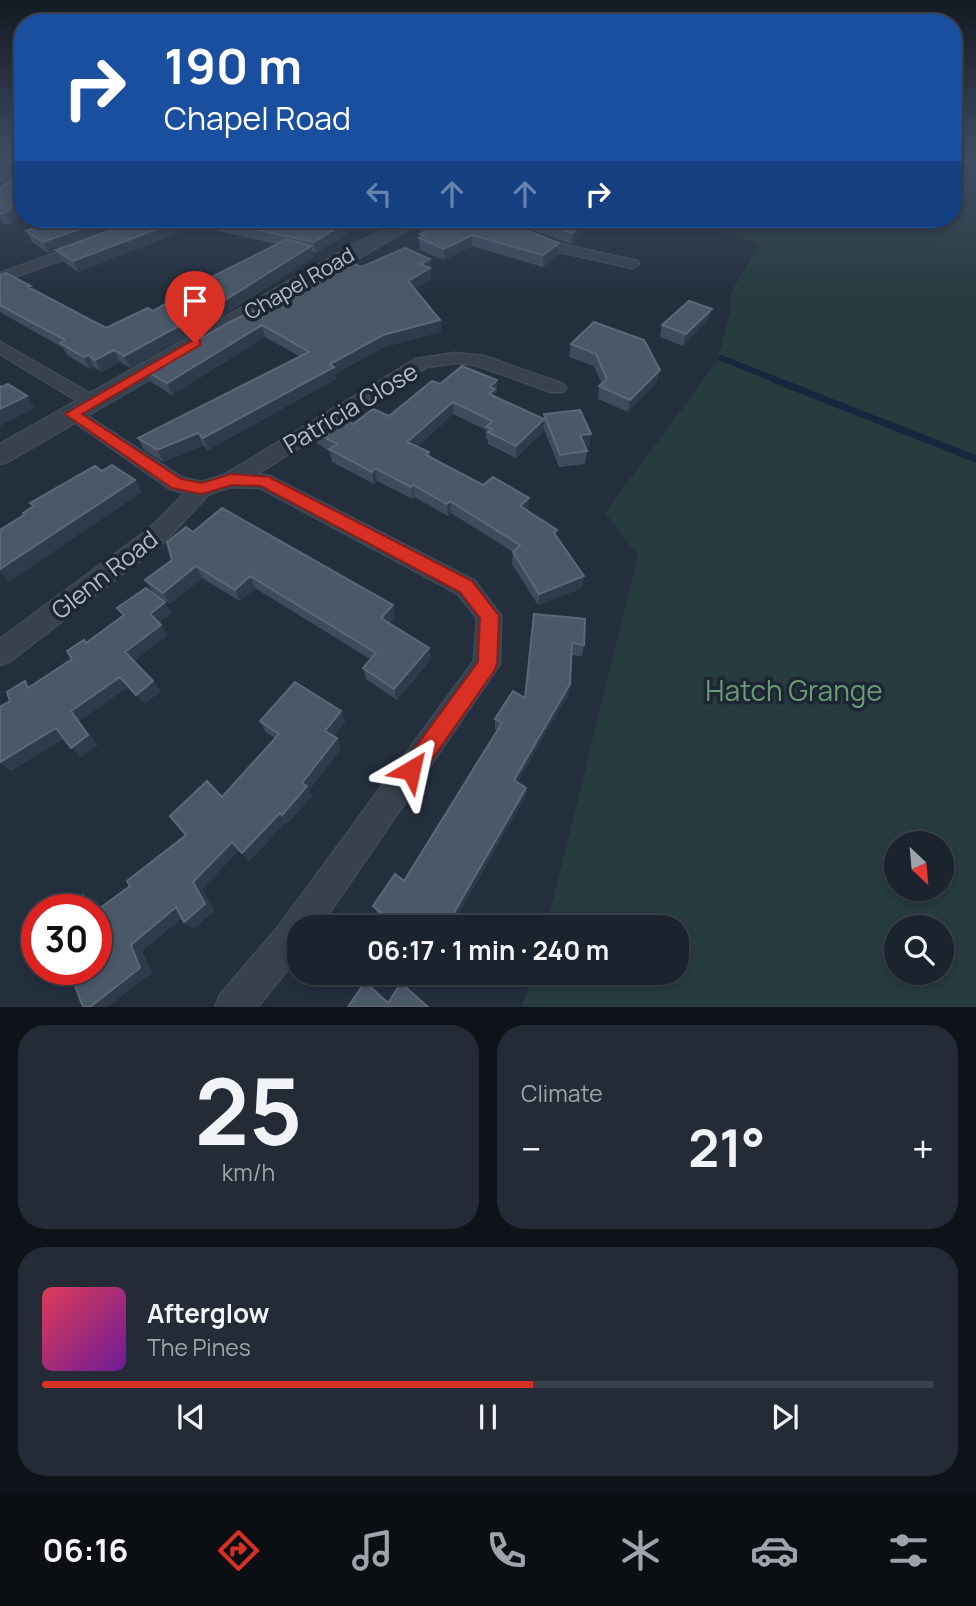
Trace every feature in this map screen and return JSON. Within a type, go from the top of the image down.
[{"type":"street","name":"Chapel Road","points":[[0,455],[361,247],[400,228]]},
{"type":"street","points":[[505,228],[552,246],[632,264]]},
{"type":"street","points":[[0,278],[100,241]]},
{"type":"street","points":[[0,347],[92,402]]},
{"type":"street","name":"Patricia Close","points":[[231,480],[422,363],[456,358],[478,360],[557,388]]},
{"type":"street","points":[[72,414],[177,484],[202,489],[231,480],[264,481],[466,587],[489,616],[487,664],[291,938],[233,1007]]},
{"type":"street","name":"Glenn Road","points":[[0,654],[157,535],[202,489]]},
{"type":"green space","name":"Hatch Grange","points":[[962,203],[976,203],[976,1007],[522,1007],[529,985],[689,985],[689,915],[549,915],[638,556],[605,513],[717,361],[730,312],[731,292],[760,244],[711,228],[962,228]]},
{"type":"building","points":[[0,203],[14,203],[5,213],[0,213]]},
{"type":"building","points":[[34,228],[83,228],[43,242],[26,231]]},
{"type":"building","points":[[117,228],[159,228],[73,261],[56,250]]},
{"type":"building","points":[[249,228],[337,228],[314,242]]},
{"type":"building","points":[[432,228],[521,228],[559,243],[543,255],[472,235],[444,249],[419,238],[424,236],[420,234]]},
{"type":"building","points":[[558,228],[577,228],[572,233]]},
{"type":"building","points":[[287,239],[311,246],[219,304],[124,356],[114,350],[95,360],[88,355],[84,357],[60,343],[65,340],[0,305],[0,275],[6,273],[106,328],[148,308],[153,311],[206,280]]},
{"type":"building","points":[[405,248],[430,259],[420,264],[430,268],[408,281],[440,320],[383,335],[330,364],[334,367],[203,438],[198,433],[157,450],[138,438],[309,352],[262,325],[167,383],[145,370],[232,321],[355,264],[361,267]]},
{"type":"building","points":[[689,301],[712,309],[686,334],[662,325]]},
{"type":"building","points":[[594,322],[644,340],[660,370],[630,400],[599,386],[607,379],[596,354],[571,344]]},
{"type":"building","points":[[462,366],[497,380],[490,387],[495,389],[489,394],[544,419],[516,446],[488,432],[492,429],[486,427],[492,421],[453,402],[407,442],[429,452],[426,455],[483,485],[493,477],[529,498],[520,506],[557,530],[554,533],[584,576],[539,594],[513,552],[520,545],[450,501],[447,504],[375,468],[372,472],[329,449],[337,444],[315,432],[337,416],[353,424],[373,409],[389,416],[432,381],[440,384]]},
{"type":"building","points":[[8,384],[27,396],[0,409],[0,386]]},
{"type":"building","points":[[580,410],[591,434],[580,435],[587,451],[560,455],[544,414]]},
{"type":"building","points":[[112,465],[135,480],[0,569],[0,530],[34,506],[30,503],[95,466],[102,471]]},
{"type":"building","points":[[222,508],[393,605],[381,618],[429,648],[394,689],[363,668],[376,653],[250,576],[235,590],[196,566],[163,593],[145,580],[172,560],[167,542],[186,527],[193,532]]},
{"type":"building","points":[[146,588],[165,602],[150,614],[161,625],[125,652],[153,681],[136,695],[120,677],[71,711],[88,735],[71,748],[56,728],[0,762],[0,707],[10,701],[7,692],[25,681],[28,688],[72,659],[67,651],[84,640],[86,643],[124,615],[117,608]]},
{"type":"building","points":[[534,614],[585,619],[584,645],[572,643],[570,684],[514,780],[526,788],[453,915],[384,915],[373,906],[395,874],[404,881],[502,723],[495,719],[513,691],[525,698]]},
{"type":"building","points":[[295,682],[341,711],[325,731],[337,738],[302,783],[307,786],[282,815],[280,813],[242,853],[232,842],[193,882],[205,904],[184,922],[176,907],[131,945],[140,968],[90,1007],[83,1007],[75,985],[112,985],[112,899],[130,886],[127,881],[186,835],[170,816],[207,781],[222,797],[279,734],[260,721]]},
{"type":"building","points":[[363,985],[368,985],[388,1003],[400,985],[403,985],[428,1007],[348,1007]]},
{"type":"waterway","points":[[721,358],[777,380]]},
{"type":"waterway","points":[[773,379],[976,459]]},
{"type":"route","points":[[195,343],[72,414],[177,484],[202,489],[231,480],[264,481],[466,587],[489,616],[487,664],[411,770]]}]
